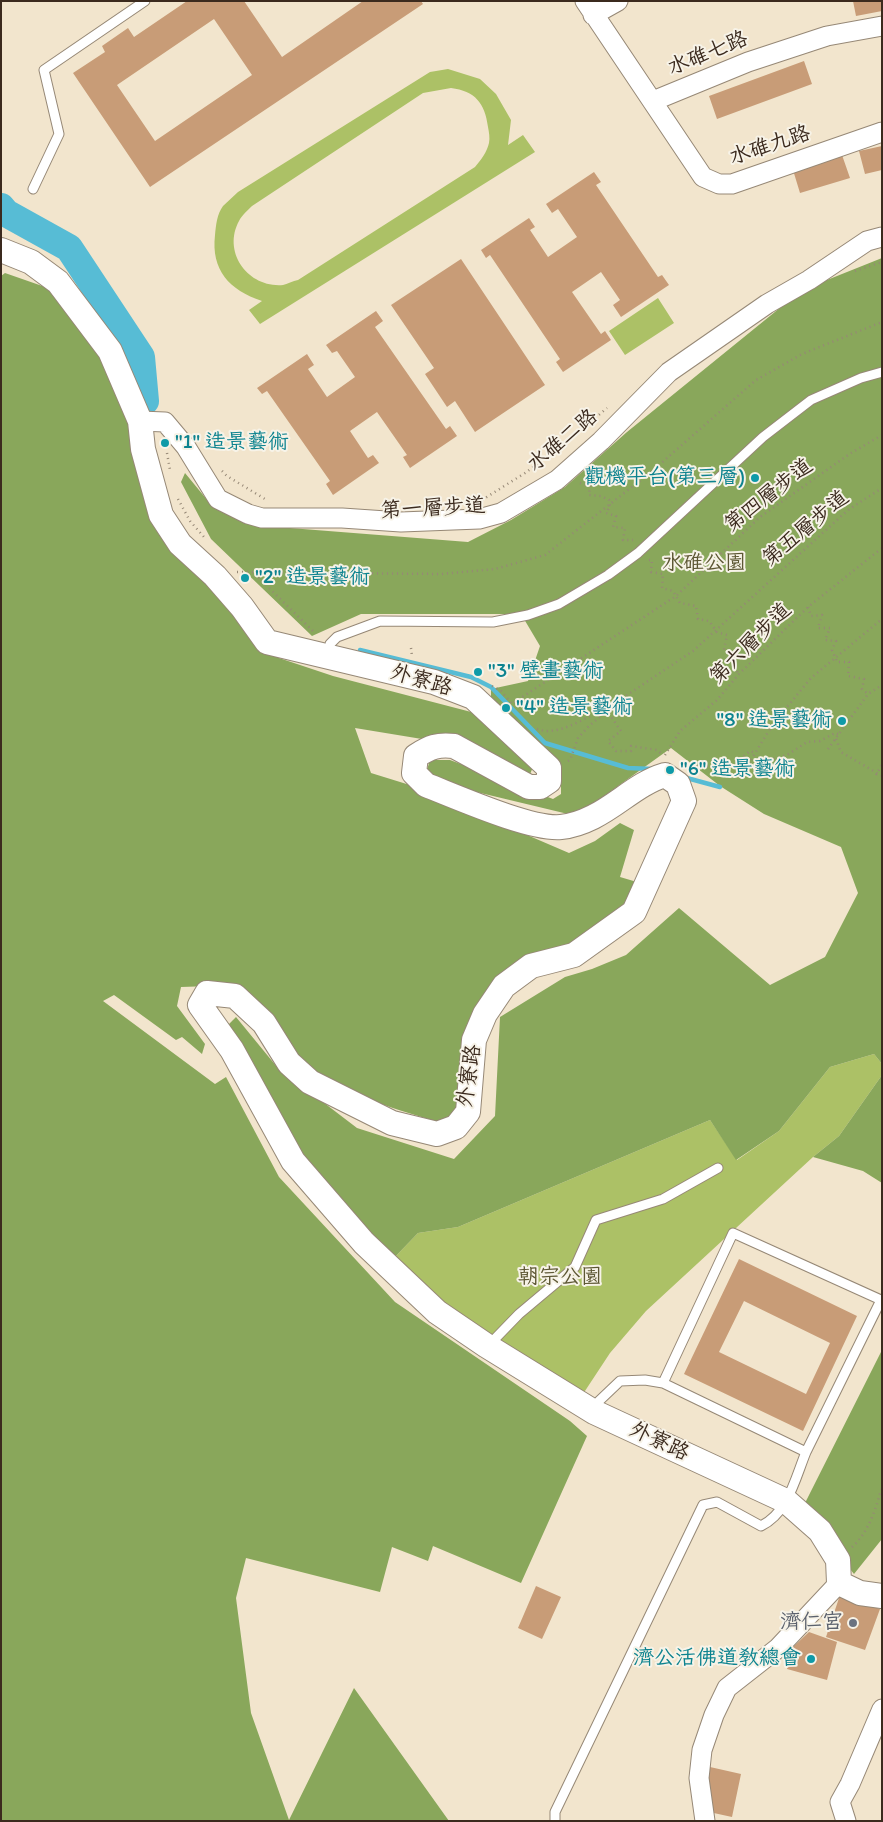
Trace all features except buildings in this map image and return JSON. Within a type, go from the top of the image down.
[{"type":"street","points":[[589,8],[618,1]]},
{"type":"street","name":"水碓七路","points":[[589,8],[653,101],[748,62],[827,36],[882,26]]},
{"type":"street","name":"水碓九路","points":[[653,101],[703,177],[719,184],[732,184],[882,132]]},
{"type":"street","name":"水碓二路","points":[[165,429],[186,447],[218,499],[248,514],[262,518],[342,518],[401,522],[447,522],[501,513],[557,480],[601,442],[669,372],[732,326],[809,280],[868,241],[882,237]]},
{"type":"street","name":"外寮路","points":[[1,250],[31,262],[58,282],[110,351],[140,421],[143,449],[161,515],[180,544],[216,576],[242,607],[267,642],[329,651],[434,682],[473,697],[549,768],[549,781],[540,787],[529,787],[454,746],[442,744],[432,746],[416,756],[414,773],[426,785],[534,824],[559,827],[577,824],[595,816],[649,780],[665,775],[678,784],[684,801],[634,912],[574,955],[531,966],[504,986],[486,1014],[474,1040],[468,1112],[456,1127],[437,1134],[392,1123],[310,1082],[289,1063],[264,1023],[235,996],[207,993],[200,1006],[232,1050],[293,1161],[364,1243],[437,1312],[487,1346],[594,1412],[786,1501],[820,1531],[838,1560],[839,1583]]},
{"type":"street","points":[[140,421],[165,429]]},
{"type":"street","points":[[704,1821],[699,1778],[702,1750],[714,1715],[727,1688],[778,1648],[839,1583],[860,1593],[882,1596]]},
{"type":"street","points":[[846,1821],[840,1802],[850,1784],[882,1709]]},
{"type":"lane","points":[[33,189],[59,134],[44,70],[145,1]]},
{"type":"lane","points":[[329,651],[337,637],[380,622],[493,622],[528,615],[559,604],[638,553],[757,442],[811,400],[861,378],[882,372]]},
{"type":"lane","points":[[487,1346],[519,1314],[575,1267],[596,1220],[663,1199],[718,1168]]},
{"type":"lane","points":[[555,1821],[555,1812],[703,1505],[717,1502],[761,1526],[773,1520],[786,1501],[806,1452],[881,1300],[733,1233],[662,1383]]},
{"type":"lane","points":[[594,1412],[599,1401],[620,1380],[646,1380],[662,1383],[806,1452]]},
{"type":"path","points":[[851,273],[882,262]]},
{"type":"path","points":[[481,500],[524,473],[567,442],[608,408]]},
{"type":"path","points":[[165,429],[171,477]]},
{"type":"path","name":"第四層步道","points":[[507,707],[676,596],[760,517],[851,452],[882,434]]},
{"type":"path","points":[[582,479],[579,484],[590,486],[589,495],[601,496],[609,500],[610,506],[606,513],[616,516],[613,527],[625,528],[623,540],[635,540],[634,548],[641,561],[652,560],[651,572],[663,574],[662,588],[673,591],[680,603],[696,606],[698,620],[709,621],[715,630],[727,635],[724,650],[737,653],[733,666],[739,674]]},
{"type":"path","name":"第五層步道","points":[[570,760],[578,738],[608,711],[693,651],[848,510],[882,488]]},
{"type":"path","points":[[176,495],[190,521],[209,544]]},
{"type":"path","points":[[264,499],[273,500]]},
{"type":"path","name":"第六層步道","points":[[608,711],[621,731],[608,741],[616,751],[631,751],[631,746],[657,750],[664,757],[680,731],[717,700],[739,674],[808,607],[882,548]]},
{"type":"path","points":[[232,565],[239,571]]},
{"type":"path","points":[[254,573],[279,595],[329,651]]},
{"type":"path","points":[[808,607],[811,616],[822,615],[818,628],[830,628],[825,640],[836,641],[832,650],[837,662],[849,662],[848,676],[864,679],[862,689],[868,694]]},
{"type":"path","points":[[838,734],[835,733],[820,741],[807,742],[787,755],[756,764],[749,764],[773,724],[811,678],[882,619]]},
{"type":"path","points":[[828,749],[868,694],[882,684]]},
{"type":"path","points":[[511,704],[518,711]]},
{"type":"path","points":[[535,728],[547,733],[604,708],[608,711]]},
{"type":"path","points":[[836,738],[841,752],[876,775],[882,776]]},
{"type":"path","points":[[683,767],[733,765],[750,751],[755,753]]},
{"type":"path","points":[[876,775],[882,764]]},
{"type":"path","points":[[838,1560],[862,1538],[874,1512],[882,1487]]},
{"type":"green space","points":[[448,69],[480,79],[496,94],[511,120],[508,145],[523,135],[535,152],[260,324],[249,310],[262,301],[240,291],[232,285],[219,268],[216,259],[216,227],[218,216],[223,206],[238,192],[430,72]],"holes":[[[451,88],[472,95],[477,100],[487,119],[489,143],[484,156],[475,167],[298,280],[283,285],[270,284],[259,281],[242,266],[236,256],[235,233],[240,219],[252,206],[423,93]]]},
{"type":"green space","name":"水碓公園","points":[[882,258],[882,1064],[874,1054],[830,1067],[779,1131],[736,1160],[710,1120],[458,1227],[418,1233],[393,1259],[298,1157],[227,1026],[236,1017],[277,1067],[357,1128],[454,1159],[495,1116],[500,1017],[565,977],[592,969],[626,955],[679,908],[770,985],[825,957],[858,893],[841,847],[764,814],[720,786],[671,748],[589,807],[568,814],[468,790],[426,773],[430,760],[450,760],[553,799],[561,794],[561,773],[491,702],[491,689],[528,681],[540,646],[521,614],[361,614],[312,636],[211,539],[181,482],[185,473],[208,501],[237,514],[290,528],[468,542],[511,520],[565,487],[627,432],[802,290]]},
{"type":"green space","points":[[5,273],[68,295],[129,374],[155,498],[201,575],[279,658],[333,676],[475,713],[533,767],[528,779],[428,740],[355,728],[371,773],[413,786],[569,853],[595,841],[620,823],[634,830],[620,877],[647,885],[634,912],[516,970],[478,1021],[452,1126],[391,1107],[329,1080],[296,1054],[241,985],[181,987],[177,1006],[205,1044],[202,1054],[182,1037],[176,1040],[114,995],[103,1001],[215,1084],[226,1077],[279,1177],[395,1302],[570,1421],[587,1436],[521,1583],[433,1546],[428,1561],[392,1547],[380,1592],[246,1558],[236,1598],[251,1713],[289,1820],[354,1688],[449,1821],[1,1821],[1,276]]},
{"type":"green space","points":[[658,298],[674,323],[625,355],[609,331]]},
{"type":"green space","name":"朝宗公園","points":[[874,1054],[882,1064],[882,1075],[839,1136],[813,1157],[646,1311],[610,1353],[583,1394],[453,1311],[393,1259],[418,1233],[458,1227],[710,1120],[737,1160],[779,1131],[830,1067]]},
{"type":"green space","points":[[882,1075],[882,1183],[863,1171],[813,1157],[839,1136]]},
{"type":"green space","points":[[882,1350],[882,1539],[854,1574],[802,1509]]},
{"type":"waterway","points":[[1,207],[6,213],[69,248],[141,357],[145,401]]},
{"type":"waterway","points":[[360,650],[471,677],[491,687],[545,743],[628,768],[653,769]]},
{"type":"waterway","points":[[683,777],[720,787]]},
{"type":"place","name":"\"1\" 造景藝術","points":[[165,443]]},
{"type":"place","name":"觀機平台(第三層)","points":[[755,478]]},
{"type":"place","name":"\"2\" 造景藝術","points":[[245,578]]},
{"type":"place","name":"\"3\" 壁畫藝術","points":[[478,672]]},
{"type":"place","name":"\"4\" 造景藝術","points":[[506,708]]},
{"type":"place","name":"\"8\" 造景藝術","points":[[842,721]]},
{"type":"place","name":"\"6\" 造景藝術","points":[[670,770]]},
{"type":"place","name":"濟仁宮","points":[[853,1623]]},
{"type":"place","name":"濟公活佛道教總會","points":[[811,1659]]}]
